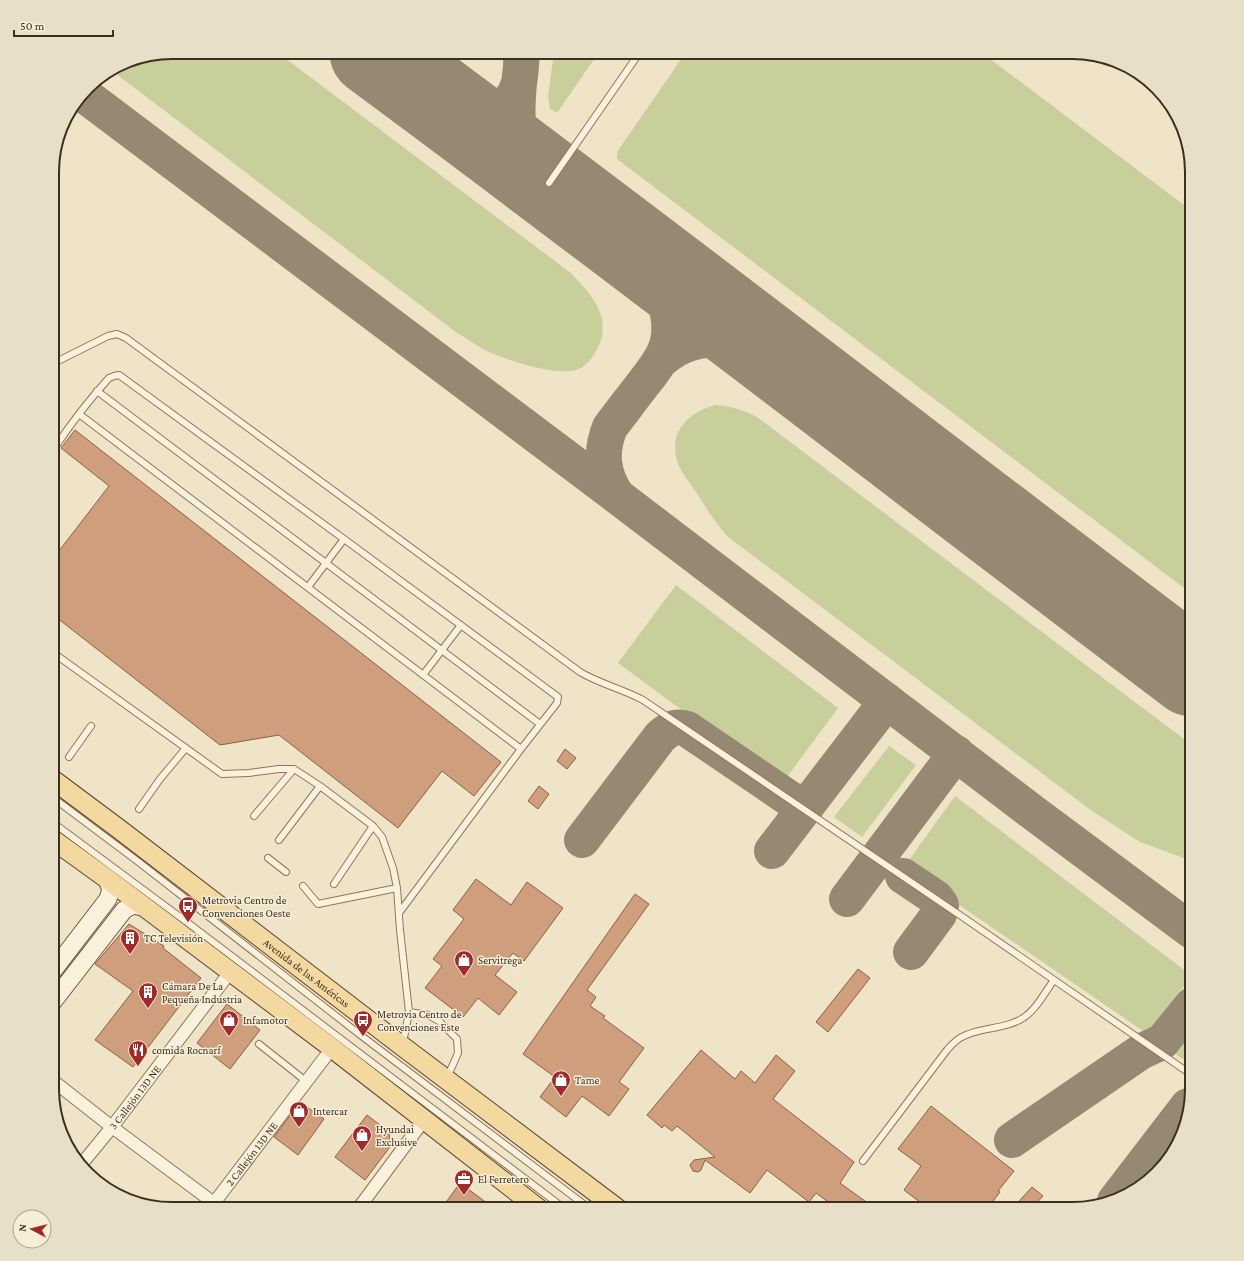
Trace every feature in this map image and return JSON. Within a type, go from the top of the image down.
[{"type":"main road","name":"Avenida de las Américas","points":[[59,785],[119,829],[446,1080],[609,1202]]},
{"type":"main road","points":[[59,844],[147,908],[332,1048],[424,1120],[524,1202]]},
{"type":"street","points":[[59,963],[108,899],[111,888],[106,878]]},
{"type":"street","points":[[59,994],[124,910],[133,905],[147,908]]},
{"type":"street","name":"3 Callejón 13D NE","points":[[84,1161],[112,1127],[231,971]]},
{"type":"street","name":"2 Callejón 13D NE","points":[[221,1202],[332,1048]]},
{"type":"street","points":[[59,1085],[213,1202]]},
{"type":"street","points":[[363,1202],[424,1120]]},
{"type":"lane","points":[[549,183],[635,59]]},
{"type":"lane","points":[[59,360],[108,336],[113,334],[122,335],[580,672],[592,680],[630,693],[643,700],[1185,1070]]},
{"type":"lane","points":[[59,442],[97,391],[111,376],[120,375],[558,697],[556,705],[521,749],[399,914]]},
{"type":"lane","points":[[97,391],[540,724]]},
{"type":"lane","points":[[79,414],[521,749]]},
{"type":"lane","points":[[308,587],[344,539]]},
{"type":"lane","points":[[423,675],[461,625]]},
{"type":"lane","points":[[59,657],[222,774],[294,769],[320,786],[373,826],[382,837],[386,847],[393,868],[397,888],[410,1012],[402,1046]]},
{"type":"lane","points":[[69,757],[91,726]]},
{"type":"lane","points":[[139,809],[160,779],[186,748]]},
{"type":"lane","points":[[254,816],[294,769]]},
{"type":"lane","points":[[279,840],[320,786]]},
{"type":"lane","name":"Avenida de las Américas","points":[[59,802],[136,860],[363,1037],[581,1202]]},
{"type":"lane","points":[[334,884],[373,826]]},
{"type":"lane","points":[[59,827],[188,923],[556,1202]]},
{"type":"lane","points":[[268,858],[286,872]]},
{"type":"lane","points":[[303,886],[318,904],[397,888]]},
{"type":"lane","points":[[863,1161],[946,1050],[966,1035],[1010,1024],[1024,1018],[1031,1012],[1054,980]]},
{"type":"lane","points":[[410,1012],[428,1015],[449,1029],[457,1039],[458,1053],[446,1080]]},
{"type":"lane","points":[[259,1044],[307,1082]]},
{"type":"green space","points":[[164,59],[286,59],[571,273],[594,300],[602,319],[603,330],[601,341],[590,360],[582,368],[569,371],[549,370],[528,366],[507,359],[489,352],[457,333],[116,74],[135,65]]},
{"type":"green space","points":[[553,59],[594,59],[557,113],[550,109],[548,96]]},
{"type":"green space","points":[[681,59],[990,59],[1185,206],[1185,589],[617,159],[617,152]]},
{"type":"green space","points":[[716,405],[727,406],[747,412],[757,417],[1185,740],[1185,858],[1140,842],[1092,811],[727,536],[682,473],[676,454],[675,444],[677,434],[682,426],[696,413]]},
{"type":"green space","points":[[676,585],[838,708],[782,784],[618,663]]},
{"type":"green space","points":[[889,746],[916,765],[862,837],[834,817]]},
{"type":"green space","points":[[955,796],[1185,971],[1185,985],[1146,1033],[904,867]]},
{"type":"green space","points":[[1185,1043],[1185,1061],[1173,1052],[1179,1050]]},
{"type":"building","points":[[75,430],[501,762],[474,796],[442,771],[398,828],[279,735],[220,745],[59,619],[59,551],[109,486],[61,448]]},
{"type":"building","points":[[565,749],[576,758],[567,769],[557,761]]},
{"type":"building","points":[[539,786],[549,794],[538,809],[528,801]]},
{"type":"building","points":[[476,879],[511,905],[527,882],[563,908],[524,961],[513,953],[495,975],[517,992],[499,1015],[478,998],[463,1017],[425,988],[442,966],[433,959],[464,919],[453,910]]},
{"type":"building","points":[[635,894],[649,904],[587,990],[596,997],[590,1006],[605,1016],[603,1018],[644,1048],[619,1082],[629,1089],[609,1116],[582,1096],[566,1117],[540,1097],[555,1077],[523,1054]]},
{"type":"building","name":"Cámara De La Pequeña Industria","points":[[129,924],[164,946],[163,948],[201,978],[133,1067],[95,1040],[133,991],[95,964]]},
{"type":"building","points":[[858,969],[870,978],[828,1032],[816,1022]]},
{"type":"building","name":"Infamotor","points":[[227,1004],[260,1030],[230,1069],[197,1043]]},
{"type":"building","points":[[701,1050],[735,1079],[741,1071],[755,1083],[776,1055],[795,1071],[773,1099],[854,1162],[840,1183],[866,1202],[828,1202],[816,1193],[809,1202],[767,1170],[750,1193],[705,1160],[701,1170],[698,1172],[693,1171],[690,1165],[694,1160],[715,1157],[677,1126],[672,1131],[664,1125],[662,1128],[647,1115]]},
{"type":"building","name":"Intercar","points":[[300,1102],[324,1119],[298,1155],[274,1137]]},
{"type":"building","points":[[931,1106],[1014,1171],[998,1191],[1000,1192],[992,1202],[920,1202],[904,1190],[921,1166],[898,1149]]},
{"type":"building","name":"Hyundai Exclusive","points":[[367,1115],[389,1132],[390,1147],[365,1180],[335,1157]]},
{"type":"building","points":[[460,1183],[486,1202],[446,1202]]},
{"type":"building","points":[[1032,1187],[1043,1196],[1037,1202],[1018,1202]]},
{"type":"taxiway","points":[[448,107],[470,114],[480,115],[500,109],[508,103],[519,83],[522,59]]},
{"type":"taxiway","points":[[519,83],[517,112],[520,138],[530,161],[549,183]]},
{"type":"taxiway","points":[[87,97],[1185,926]]},
{"type":"taxiway","points":[[617,496],[608,479],[604,462],[607,436],[610,427],[660,361],[669,337],[667,309],[660,287],[649,268],[627,242]]},
{"type":"taxiway","points":[[659,362],[673,351],[688,344],[702,340],[733,342],[764,351],[779,358]]},
{"type":"taxiway","points":[[772,851],[887,701]]},
{"type":"taxiway","points":[[582,840],[660,737],[669,730],[679,727],[687,729],[793,801],[805,803],[813,797]]},
{"type":"taxiway","points":[[847,899],[956,753]]},
{"type":"taxiway","points":[[903,876],[936,898],[941,905],[939,914],[911,952]]},
{"type":"taxiway","points":[[1012,1140],[1142,1051],[1162,1042],[1185,1014]]},
{"type":"taxiway","points":[[1124,1189],[1182,1114]]},
{"type":"runway","points":[[383,59],[682,283],[1185,667]]},
{"type":"place","name":"Metrovia Centro de Convenciones Oeste","points":[[188,923]]},
{"type":"place","name":"TC Televisión","points":[[130,955]]},
{"type":"place","name":"Servitrega","points":[[464,977]]},
{"type":"place","name":"Cámara De La Pequeña Industria","points":[[148,1009]]},
{"type":"place","name":"Infamotor","points":[[229,1037]]},
{"type":"place","name":"Metrovia Centro de Convenciones Este","points":[[363,1037]]},
{"type":"place","name":"comida Rocnarf","points":[[138,1067]]},
{"type":"place","name":"Tame","points":[[561,1097]]},
{"type":"place","name":"Intercar","points":[[299,1128]]},
{"type":"place","name":"Hyundai Exclusive","points":[[362,1152]]},
{"type":"place","name":"El Ferretero","points":[[464,1196]]}]
